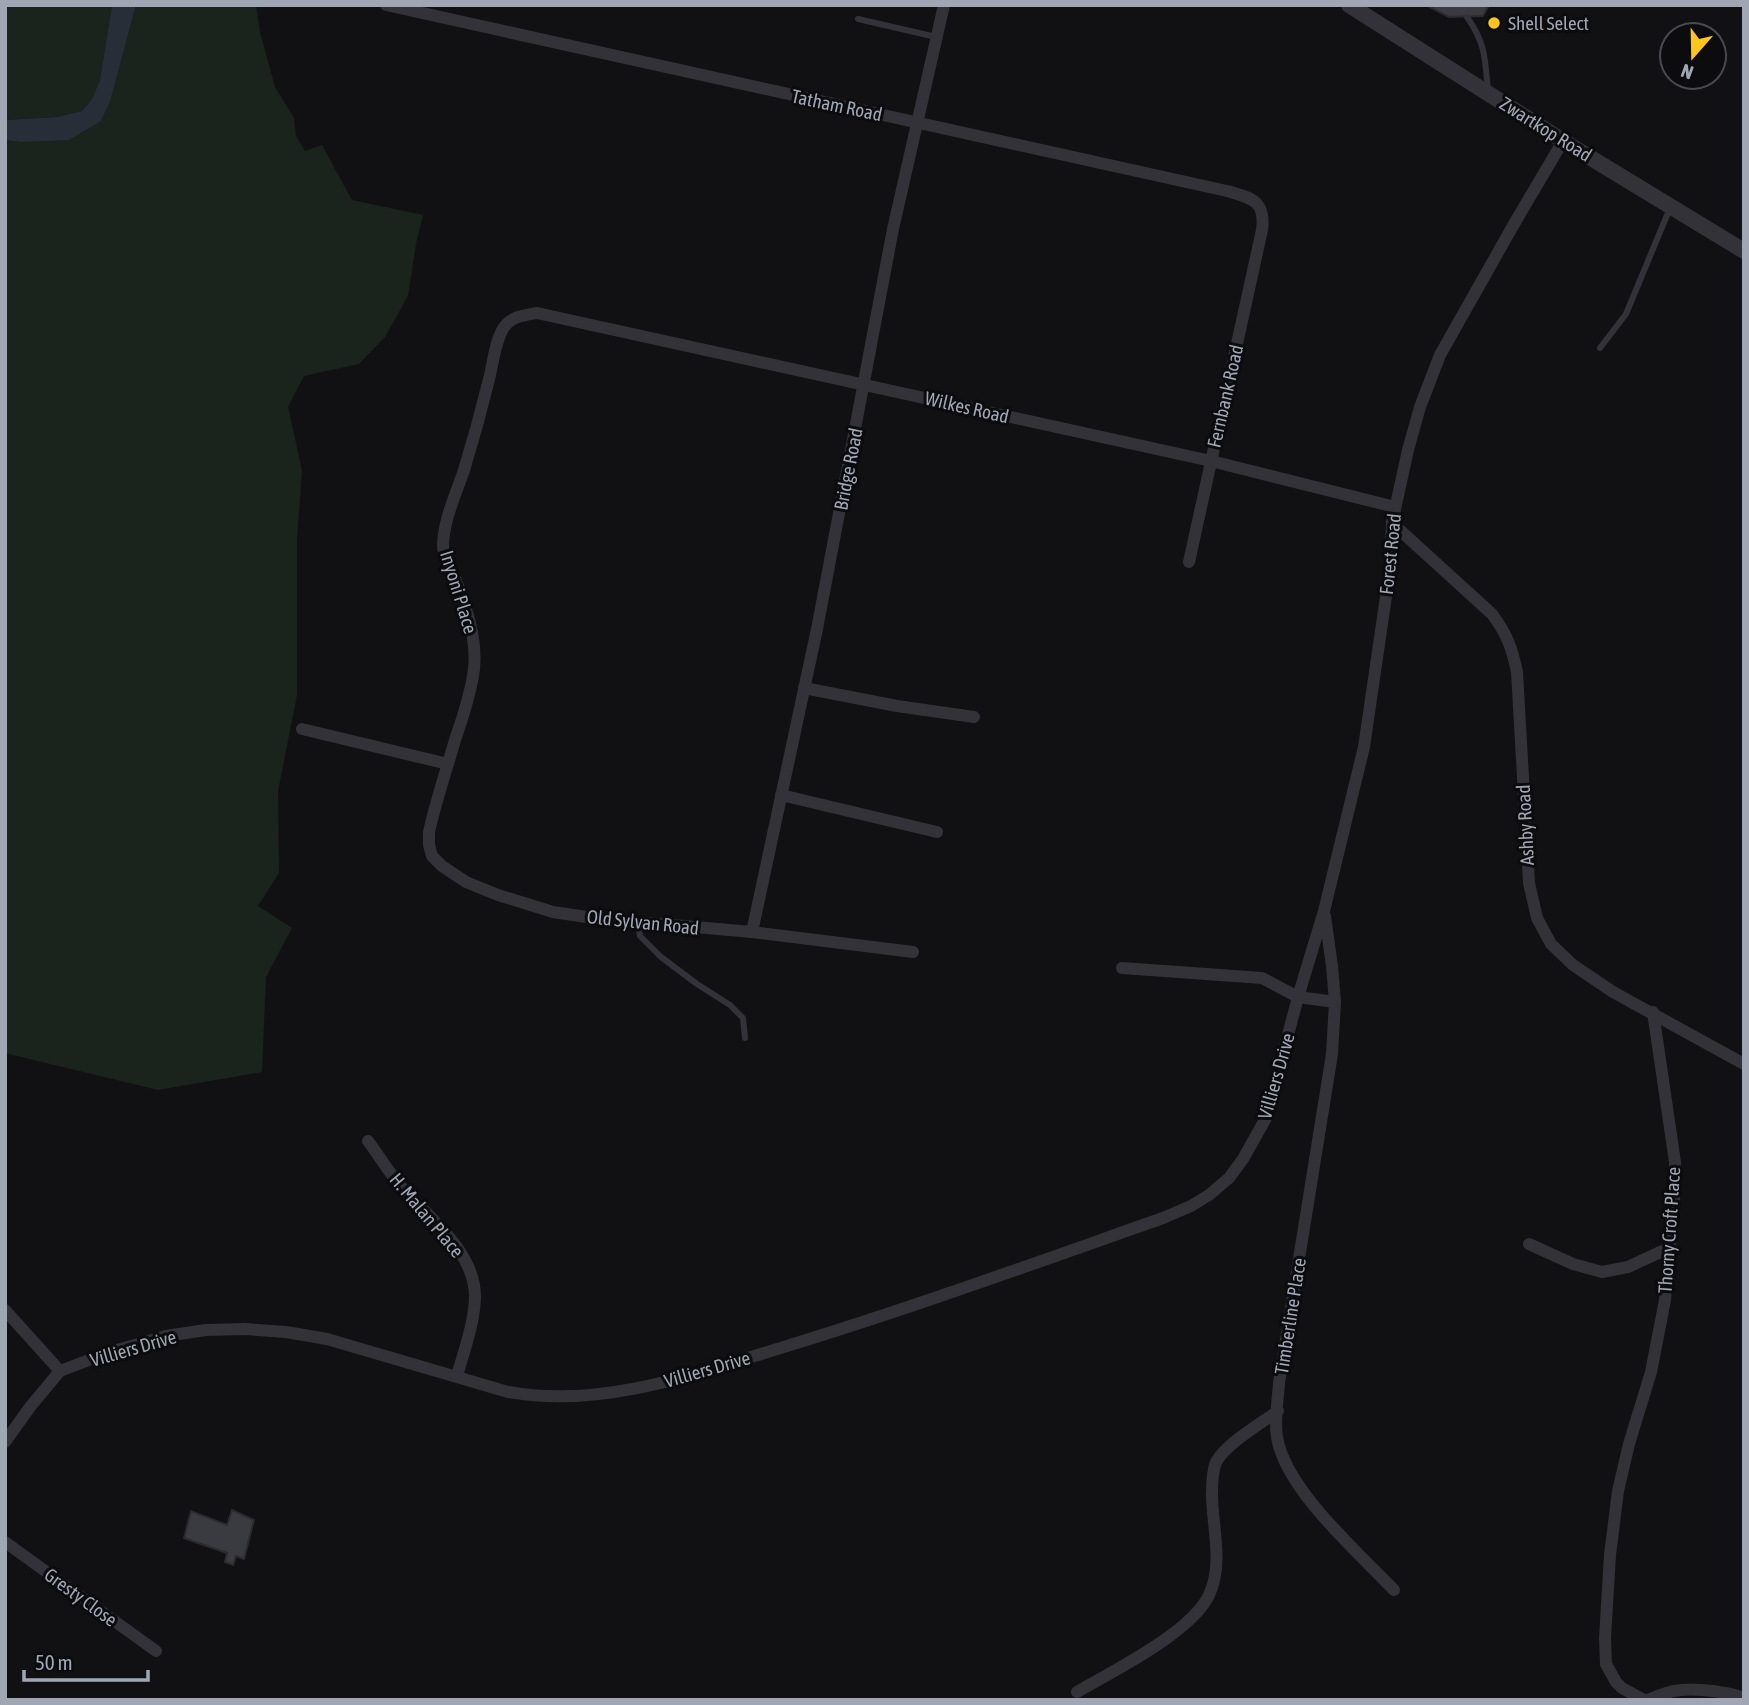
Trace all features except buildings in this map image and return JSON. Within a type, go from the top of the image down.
[{"type":"street","name":"Tatham Road","points":[[386,5],[1248,197],[1258,203],[1262,210],[1262,230]]},
{"type":"street","name":"Bridge Road","points":[[752,932],[804,688],[891,242],[944,5]]},
{"type":"street","name":"Zwartkop Road","points":[[1348,5],[1744,251]]},
{"type":"street","name":"Forest Road","points":[[1298,997],[1324,911],[1364,747],[1390,569],[1392,523],[1420,407],[1440,355],[1563,141]]},
{"type":"street","name":"Fernbank Road","points":[[1189,562],[1262,230]]},
{"type":"street","name":"Wilkes Road","points":[[537,313],[1211,461],[1395,507]]},
{"type":"street","name":"Inyoni Place","points":[[434,812],[470,694],[475,650],[467,613],[443,547],[448,519],[504,327],[522,315],[537,313]]},
{"type":"street","name":"Ashby Road","points":[[1392,523],[1492,614],[1504,629],[1512,648],[1517,672],[1529,883],[1537,918],[1551,944],[1573,965],[1614,992],[1744,1064]]},
{"type":"street","points":[[804,688],[974,718]]},
{"type":"street","points":[[302,729],[448,764]]},
{"type":"street","points":[[781,795],[937,832]]},
{"type":"street","name":"Old Sylvan Road","points":[[434,812],[429,845],[432,856],[442,866],[466,881],[498,895],[552,912],[752,932],[913,952]]},
{"type":"street","name":"Timberline Place","points":[[1324,911],[1334,984],[1332,1054],[1279,1383],[1276,1435],[1282,1457],[1314,1506],[1394,1590]]},
{"type":"street","points":[[1122,968],[1262,978],[1298,997],[1335,1002]]},
{"type":"street","name":"Villiers Drive","points":[[5,1442],[60,1371],[110,1352],[166,1336],[206,1330],[286,1332],[327,1339],[508,1392],[562,1398],[649,1386],[901,1309],[1163,1218],[1209,1195],[1229,1178],[1257,1137],[1268,1109],[1298,997]]},
{"type":"street","name":"Thorny Croft Place","points":[[1646,1700],[1616,1682],[1606,1664],[1605,1638],[1610,1555],[1618,1491],[1651,1372],[1665,1300],[1674,1199],[1675,1162],[1653,1012]]},
{"type":"street","name":"H. Malan Place","points":[[368,1141],[402,1187],[447,1234],[464,1258],[472,1278],[475,1296],[472,1323],[457,1376]]},
{"type":"street","points":[[1529,1244],[1573,1264],[1602,1272],[1629,1267],[1669,1248]]},
{"type":"street","points":[[5,1310],[60,1371]]},
{"type":"street","points":[[1077,1692],[1175,1632],[1198,1612],[1209,1595],[1217,1563],[1212,1498],[1212,1479],[1216,1463],[1224,1452],[1278,1411]]},
{"type":"street","name":"Gresty Close","points":[[5,1542],[156,1651]]},
{"type":"street","points":[[1646,1700],[1682,1689],[1744,1698]]},
{"type":"lane","points":[[1467,16],[1478,33],[1484,50],[1488,92]]},
{"type":"lane","points":[[858,19],[936,37]]},
{"type":"lane","points":[[1600,348],[1626,314],[1671,206]]},
{"type":"lane","points":[[639,922],[639,936],[662,957],[730,1005],[743,1018],[745,1038]]},
{"type":"shaded area","points":[[5,5],[112,5],[100,80],[92,99],[82,111],[57,117],[5,120]]},
{"type":"shaded area","points":[[112,5],[136,5],[110,102],[101,121],[69,140],[5,140],[5,120],[57,117],[82,111],[92,99],[100,80]]},
{"type":"shaded area","points":[[136,5],[256,5],[260,32],[275,87],[294,118],[296,136],[305,151],[322,145],[352,200],[423,215],[408,296],[385,337],[359,364],[304,376],[288,407],[302,470],[297,539],[297,695],[278,791],[279,873],[258,906],[292,928],[266,977],[262,1072],[158,1090],[5,1053],[5,140],[20,142],[101,121],[110,102]]},
{"type":"place","name":"Shell Select","points":[[1494,23]]}]
